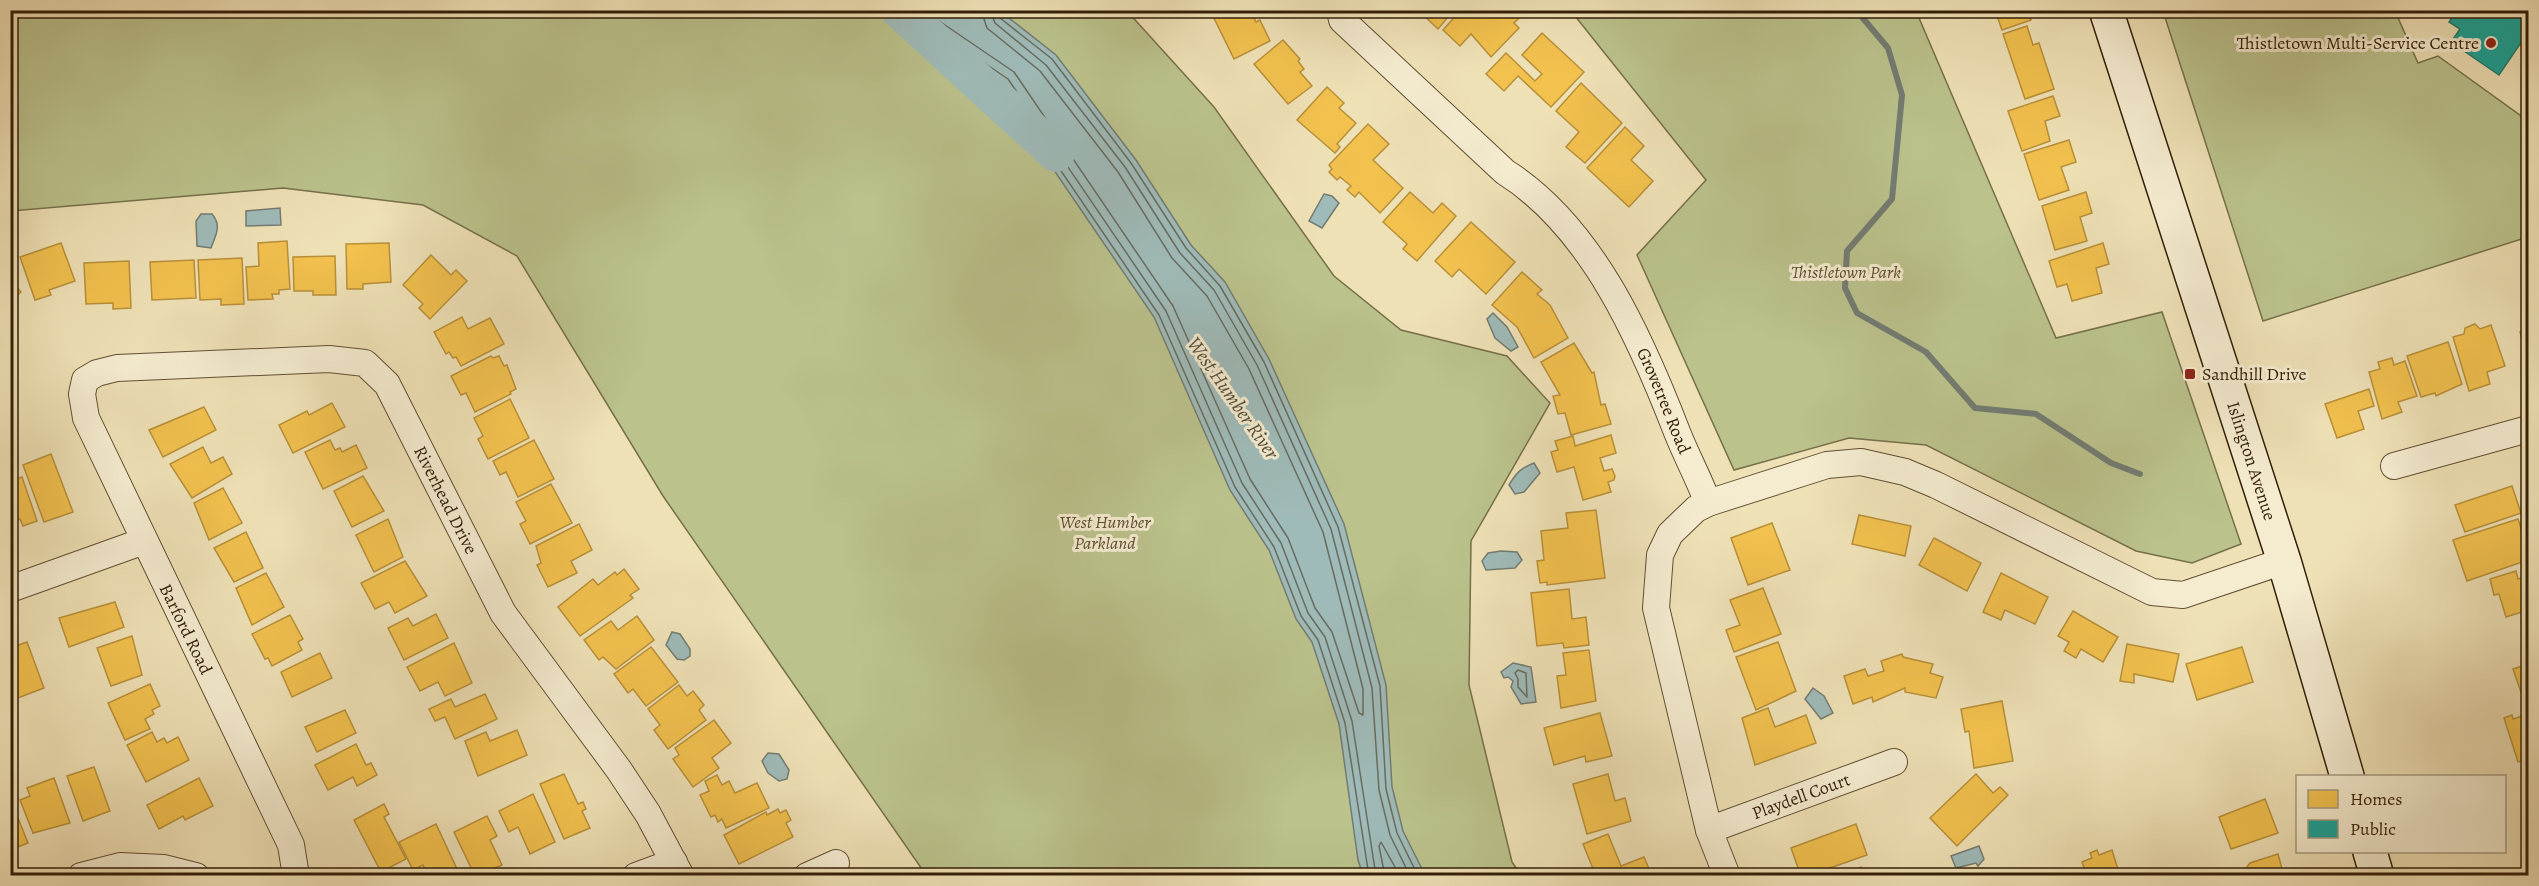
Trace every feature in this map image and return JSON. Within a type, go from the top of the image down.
[{"type":"main road","name":"Islington Avenue","points":[[2106,10],[2284,561],[2346,775]]},
{"type":"main road","points":[[2370,853],[2377,876]]},
{"type":"street","name":"Grovetree Road","points":[[1340,10],[1342,20],[1394,71],[1505,172],[1548,207],[1606,280],[1642,346],[1708,503]]},
{"type":"street","name":"Riverhead Drive","points":[[85,380],[98,373],[117,368],[329,359],[365,363],[387,384],[503,613],[619,771],[648,814],[677,869]]},
{"type":"street","name":"Barford Road","points":[[85,380],[82,394],[86,418],[291,844],[296,876]]},
{"type":"street","points":[[2394,466],[2529,429]]},
{"type":"street","points":[[1727,876],[1709,830],[1656,608],[1660,555],[1670,534],[1696,509],[1815,468],[1862,462],[1905,472],[1936,485],[2152,592],[2183,595],[2284,561]]},
{"type":"street","points":[[10,590],[144,541]]},
{"type":"street","name":"Playdell Court","points":[[1709,830],[1894,762]]},
{"type":"street","points":[[807,876],[836,863]]},
{"type":"street","points":[[81,876],[120,866],[164,868],[196,876]]},
{"type":"street","points":[[636,876],[677,869]]},
{"type":"green space","name":"West Humber Parkland","points":[[11,11],[1127,11],[1214,107],[1334,276],[1401,330],[1507,356],[1550,403],[1471,541],[1469,685],[1512,862],[1521,875],[926,875],[663,496],[517,256],[423,205],[283,188],[11,211]]},
{"type":"green space","name":"Thistletown Park","points":[[1571,11],[1916,11],[2056,338],[2162,312],[2241,544],[2192,563],[2136,551],[1926,445],[1849,438],[1734,470],[1637,255],[1706,180]]},
{"type":"green space","points":[[2163,11],[2395,11],[2418,63],[2438,56],[2528,121],[2528,237],[2263,321]]},
{"type":"water","points":[[882,11],[1000,11],[1056,55],[1136,160],[1191,245],[1225,282],[1269,359],[1344,524],[1386,685],[1392,787],[1403,831],[1425,875],[1363,875],[1358,860],[1339,724],[1312,642],[1296,619],[1269,550],[1230,490],[1154,317],[998,88]]},
{"type":"water","points":[[1324,194],[1332,196],[1339,203],[1322,228],[1309,221]]},
{"type":"water","points":[[280,208],[281,225],[246,226],[246,211]]},
{"type":"water","points":[[201,214],[212,214],[217,222],[211,248],[197,246],[196,221]]},
{"type":"water","points":[[1493,313],[1507,327],[1518,347],[1511,351],[1495,338],[1487,319]]},
{"type":"water","points":[[1534,463],[1540,473],[1524,492],[1515,494],[1509,485],[1522,469]]},
{"type":"water","points":[[1517,552],[1522,560],[1515,568],[1486,570],[1482,561],[1488,553]]},
{"type":"water","points":[[672,632],[680,634],[690,649],[690,656],[684,660],[677,659],[666,645]]},
{"type":"water","points":[[1513,663],[1531,667],[1536,702],[1521,704],[1511,687],[1513,681],[1508,677],[1504,678],[1501,672]]},
{"type":"water","points":[[1813,688],[1824,696],[1833,713],[1821,719],[1805,699]]},
{"type":"water","points":[[768,753],[779,754],[789,770],[787,779],[779,781],[768,773],[762,761]]},
{"type":"water","points":[[1979,846],[1984,859],[1978,866],[1976,863],[1956,868],[1951,856]]},
{"type":"building: Homes","points":[[1210,10],[1250,10],[1256,22],[1260,20],[1270,41],[1234,59]]},
{"type":"building: Homes","points":[[1418,10],[1454,10],[1438,29]]},
{"type":"building: Homes","points":[[1461,10],[1501,10],[1504,14],[1511,10],[1519,18],[1514,23],[1519,28],[1491,57],[1471,34],[1460,46],[1443,30]]},
{"type":"building: Homes","points":[[1995,10],[2028,10],[2031,20],[2002,30]]},
{"type":"building: Homes","points":[[2027,26],[2033,45],[2039,43],[2054,89],[2025,99],[2003,34]]},
{"type":"building: Homes","points":[[1542,33],[1584,72],[1551,107],[1518,76],[1504,91],[1486,74],[1506,53],[1535,81],[1542,74],[1522,55]]},
{"type":"building: Homes","points":[[1283,40],[1300,59],[1298,61],[1304,69],[1300,72],[1312,86],[1288,104],[1254,64]]},
{"type":"building: Homes","points":[[1581,83],[1622,123],[1585,163],[1566,147],[1579,132],[1556,111]]},
{"type":"building: Homes","points":[[1327,87],[1344,103],[1339,108],[1356,123],[1337,144],[1340,147],[1335,153],[1297,120]]},
{"type":"building: Homes","points":[[2053,96],[2060,116],[2045,121],[2050,141],[2022,151],[2008,111]]},
{"type":"building: Homes","points":[[1368,124],[1389,144],[1373,160],[1403,188],[1380,213],[1359,192],[1355,197],[1347,190],[1351,186],[1340,177],[1337,180],[1329,172],[1332,169],[1329,165]]},
{"type":"building: Homes","points":[[1625,127],[1644,146],[1631,160],[1653,181],[1629,207],[1587,168]]},
{"type":"building: Homes","points":[[2069,140],[2076,162],[2061,167],[2069,190],[2039,200],[2024,154]]},
{"type":"building: Homes","points":[[1410,192],[1433,213],[1442,203],[1456,216],[1417,261],[1403,249],[1407,244],[1383,222]]},
{"type":"building: Homes","points":[[2086,192],[2092,213],[2080,217],[2087,241],[2055,250],[2042,206]]},
{"type":"building: Homes","points":[[1471,222],[1515,262],[1486,294],[1459,269],[1452,277],[1435,261]]},
{"type":"building: Homes","points":[[287,241],[290,289],[279,290],[279,294],[272,294],[273,299],[248,300],[246,267],[259,266],[258,243]]},
{"type":"building: Homes","points":[[61,243],[75,281],[49,290],[51,295],[35,300],[20,257]]},
{"type":"building: Homes","points":[[389,243],[391,282],[363,284],[363,289],[347,289],[346,244]]},
{"type":"building: Homes","points":[[2103,243],[2109,264],[2096,268],[2102,293],[2072,301],[2067,284],[2057,287],[2049,261]]},
{"type":"building: Homes","points":[[431,255],[451,275],[456,270],[467,281],[430,319],[419,308],[423,304],[403,285]]},
{"type":"building: Homes","points":[[335,256],[336,295],[313,295],[313,291],[294,291],[293,257]]},
{"type":"building: Homes","points":[[242,258],[244,304],[221,305],[221,299],[200,300],[198,260]]},
{"type":"building: Homes","points":[[194,260],[196,298],[152,300],[150,262]]},
{"type":"building: Homes","points":[[129,261],[131,308],[113,309],[113,303],[86,304],[84,263]]},
{"type":"building: Homes","points":[[1522,272],[1542,290],[1537,294],[1550,305],[1568,338],[1534,358],[1517,327],[1492,305]]},
{"type":"building: Homes","points":[[10,280],[21,292],[13,299],[16,302],[11,306],[14,309],[10,313]]},
{"type":"building: Homes","points":[[462,317],[468,329],[490,318],[504,344],[461,366],[456,357],[453,358],[449,352],[446,354],[434,332]]},
{"type":"building: Homes","points":[[2475,324],[2480,329],[2491,325],[2505,366],[2487,372],[2490,384],[2469,391],[2453,337],[2464,334],[2465,328]]},
{"type":"building: Homes","points":[[2528,329],[2528,360],[2520,332]]},
{"type":"building: Homes","points":[[2448,342],[2462,384],[2436,396],[2435,393],[2421,397],[2407,356]]},
{"type":"building: Homes","points":[[1574,343],[1592,373],[1594,372],[1601,405],[1605,404],[1611,424],[1571,435],[1565,413],[1558,414],[1553,396],[1560,395],[1541,362]]},
{"type":"building: Homes","points":[[491,356],[493,358],[499,356],[504,366],[507,365],[516,389],[510,392],[511,394],[475,412],[466,393],[461,395],[451,376]]},
{"type":"building: Homes","points":[[2392,358],[2394,365],[2405,361],[2417,396],[2398,402],[2402,412],[2382,419],[2369,372],[2380,369],[2378,362]]},
{"type":"building: Homes","points":[[2369,389],[2374,406],[2358,411],[2364,429],[2337,438],[2325,404]]},
{"type":"building: Homes","points":[[510,399],[529,438],[488,459],[478,439],[483,436],[474,418]]},
{"type":"building: Homes","points":[[332,403],[345,427],[293,453],[279,425],[307,411],[309,415]]},
{"type":"building: Homes","points":[[204,407],[216,430],[163,457],[149,430]]},
{"type":"building: Homes","points":[[1611,435],[1616,453],[1600,458],[1604,471],[1612,469],[1615,476],[1614,480],[1608,482],[1611,492],[1583,500],[1574,467],[1557,472],[1551,452],[1558,450],[1555,441],[1573,436],[1575,446]]},
{"type":"building: Homes","points":[[330,440],[335,450],[340,448],[342,452],[356,445],[367,468],[323,489],[305,452]]},
{"type":"building: Homes","points":[[534,440],[554,479],[518,497],[506,472],[500,475],[493,461]]},
{"type":"building: Homes","points":[[203,447],[211,463],[223,457],[232,474],[192,498],[170,464]]},
{"type":"building: Homes","points":[[51,454],[73,512],[44,522],[23,465]]},
{"type":"building: Homes","points":[[363,476],[384,511],[352,527],[334,491]]},
{"type":"building: Homes","points":[[22,477],[37,521],[23,526],[20,519],[10,523],[10,481]]},
{"type":"building: Homes","points":[[551,484],[572,523],[530,544],[520,524],[526,521],[516,502]]},
{"type":"building: Homes","points":[[2512,486],[2521,513],[2465,532],[2455,505]]},
{"type":"building: Homes","points":[[223,488],[242,523],[209,540],[194,503]]},
{"type":"building: Homes","points":[[1596,510],[1605,578],[1547,585],[1547,582],[1540,583],[1537,561],[1544,560],[1541,531],[1568,528],[1566,513]]},
{"type":"building: Homes","points":[[1859,515],[1911,526],[1905,556],[1852,544]]},
{"type":"building: Homes","points":[[388,519],[403,557],[374,572],[356,535]]},
{"type":"building: Homes","points":[[2518,519],[2528,550],[2528,560],[2467,581],[2453,540]]},
{"type":"building: Homes","points":[[1772,523],[1790,570],[1748,585],[1731,538]]},
{"type":"building: Homes","points":[[579,524],[592,550],[571,561],[577,573],[548,587],[537,565],[541,563],[536,546]]},
{"type":"building: Homes","points":[[246,532],[263,568],[234,582],[214,548]]},
{"type":"building: Homes","points":[[1934,538],[1981,563],[1967,591],[1919,565]]},
{"type":"building: Homes","points":[[405,561],[427,596],[395,613],[389,602],[375,609],[361,583]]},
{"type":"building: Homes","points":[[624,569],[639,589],[630,595],[633,598],[580,636],[558,607],[593,579],[598,585],[615,572],[617,575]]},
{"type":"building: Homes","points":[[2516,571],[2518,579],[2528,576],[2528,610],[2506,617],[2499,594],[2494,595],[2490,579]]},
{"type":"building: Homes","points":[[266,573],[284,607],[252,625],[236,588]]},
{"type":"building: Homes","points":[[2001,573],[2048,597],[2035,624],[2005,610],[2001,620],[1983,612]]},
{"type":"building: Homes","points":[[1763,588],[1781,634],[1734,652],[1726,630],[1740,625],[1730,600]]},
{"type":"building: Homes","points":[[1569,589],[1572,619],[1586,617],[1589,645],[1564,648],[1563,643],[1537,646],[1531,593]]},
{"type":"building: Homes","points":[[115,602],[124,627],[69,647],[59,618]]},
{"type":"building: Homes","points":[[2073,611],[2118,637],[2103,662],[2081,649],[2076,658],[2064,651],[2069,642],[2058,636]]},
{"type":"building: Homes","points":[[436,614],[448,638],[404,660],[388,628],[408,618],[413,626]]},
{"type":"building: Homes","points":[[290,615],[303,639],[298,642],[302,650],[272,666],[268,658],[265,659],[252,634]]},
{"type":"building: Homes","points":[[637,616],[654,640],[616,669],[603,657],[599,660],[584,640],[611,621],[618,630]]},
{"type":"building: Homes","points":[[2528,620],[2528,644],[2521,622]]},
{"type":"building: Homes","points":[[132,636],[142,675],[111,686],[97,648]]},
{"type":"building: Homes","points":[[27,642],[44,688],[10,701],[10,648]]},
{"type":"building: Homes","points":[[1778,642],[1796,691],[1756,710],[1736,657]]},
{"type":"building: Homes","points":[[454,643],[472,683],[445,696],[438,682],[420,691],[407,667]]},
{"type":"building: Homes","points":[[2127,644],[2179,654],[2173,682],[2134,674],[2134,683],[2120,681]]},
{"type":"building: Homes","points":[[651,647],[678,682],[646,706],[633,689],[628,693],[614,674]]},
{"type":"building: Homes","points":[[2242,647],[2253,682],[2197,700],[2186,664]]},
{"type":"building: Homes","points":[[1589,650],[1596,701],[1561,708],[1557,676],[1566,675],[1563,653]]},
{"type":"building: Homes","points":[[320,653],[332,678],[292,697],[281,672]]},
{"type":"building: Homes","points":[[1902,654],[1903,657],[1933,664],[1930,673],[1943,677],[1936,698],[1905,692],[1905,688],[1873,702],[1872,697],[1853,704],[1844,676],[1865,669],[1868,676],[1884,671],[1881,661]]},
{"type":"building: Homes","points":[[2528,664],[2528,693],[2522,695],[2513,669]]},
{"type":"building: Homes","points":[[150,684],[160,706],[152,710],[154,714],[145,719],[150,729],[125,740],[108,703]]},
{"type":"building: Homes","points":[[679,685],[687,696],[693,691],[704,705],[699,710],[706,720],[668,749],[654,730],[660,725],[648,709]]},
{"type":"building: Homes","points":[[485,694],[497,719],[455,739],[445,717],[435,721],[429,709],[451,699],[455,707]]},
{"type":"building: Homes","points":[[2002,701],[2013,761],[1974,768],[1969,731],[1965,732],[1961,709]]},
{"type":"building: Homes","points":[[1768,708],[1775,727],[1806,715],[1816,743],[1755,765],[1742,718]]},
{"type":"building: Homes","points":[[345,710],[356,733],[317,752],[305,727]]},
{"type":"building: Homes","points":[[1600,713],[1612,756],[1586,762],[1585,756],[1554,765],[1544,728]]},
{"type":"building: Homes","points":[[2528,714],[2528,759],[2518,762],[2504,718],[2512,715],[2513,719]]},
{"type":"building: Homes","points":[[714,720],[731,743],[712,758],[719,768],[693,787],[673,759],[679,755],[675,748]]},
{"type":"building: Homes","points":[[517,730],[527,755],[478,776],[465,741],[486,732],[490,741]]},
{"type":"building: Homes","points":[[152,732],[157,742],[164,738],[167,743],[178,737],[189,760],[146,782],[127,745]]},
{"type":"building: Homes","points":[[356,744],[366,765],[371,763],[377,775],[357,786],[353,777],[328,790],[315,765]]},
{"type":"building: Homes","points":[[2528,765],[2528,784],[2523,767]]},
{"type":"building: Homes","points":[[94,767],[110,811],[83,821],[67,776]]},
{"type":"building: Homes","points":[[564,774],[578,804],[583,802],[586,809],[582,811],[590,828],[564,839],[540,784]]},
{"type":"building: Homes","points":[[1608,774],[1615,801],[1625,798],[1631,821],[1587,834],[1573,784]]},
{"type":"building: Homes","points":[[1976,774],[1993,793],[2000,787],[2008,795],[1957,846],[1930,818]]},
{"type":"building: Homes","points":[[717,775],[722,785],[729,781],[735,793],[757,783],[769,808],[726,828],[722,819],[718,822],[715,815],[711,817],[700,795],[709,791],[705,781]]},
{"type":"building: Homes","points":[[54,778],[70,823],[33,833],[20,800],[30,796],[27,788]]},
{"type":"building: Homes","points":[[199,778],[213,806],[185,820],[183,816],[159,829],[147,805]]},
{"type":"building: Homes","points":[[533,794],[555,842],[530,854],[518,827],[509,832],[499,811]]},
{"type":"building: Homes","points":[[10,798],[28,843],[10,850]]},
{"type":"building: Homes","points":[[2265,799],[2278,833],[2231,849],[2219,817]]},
{"type":"building: Homes","points":[[384,804],[389,814],[384,817],[406,859],[381,872],[354,820]]},
{"type":"building: Homes","points":[[778,809],[780,813],[786,810],[791,820],[786,823],[793,837],[739,864],[724,835],[766,812],[767,815]]},
{"type":"building: Homes","points":[[487,816],[497,836],[490,840],[502,865],[475,876],[454,832]]},
{"type":"building: Homes","points":[[436,824],[457,869],[444,876],[428,876],[423,865],[413,870],[399,842]]},
{"type":"building: Homes","points":[[1856,824],[1867,855],[1827,869],[1829,873],[1821,876],[1801,876],[1791,848]]},
{"type":"building: Homes","points":[[1608,834],[1621,866],[1644,857],[1652,876],[1596,876],[1583,844]]},
{"type":"building: Homes","points":[[2097,850],[2099,855],[2112,850],[2120,876],[2087,876],[2082,862],[2092,858],[2090,853]]},
{"type":"building: Homes","points":[[2278,854],[2284,876],[2250,876],[2247,867],[2250,863]]},
{"type":"building: Homes","points":[[1861,867],[1864,876],[1840,876]]},
{"type":"building: Public","name":"Thistletown Multi-Service Centre","points":[[2457,10],[2528,10],[2528,50],[2520,44],[2499,75],[2451,42],[2460,29],[2449,22]]},
{"type":"waterway","name":"West Humber River","points":[[900,10],[1056,153]]},
{"type":"waterway","points":[[1856,10],[1888,48],[1902,95],[1892,199],[1847,251],[1845,288],[1857,313],[1926,352],[1975,408],[2036,414],[2111,463],[2140,474]]},
{"type":"place","name":"Thistletown Multi-Service Centre","points":[[2491,43]]},
{"type":"place","name":"Sandhill Drive","points":[[2190,374]]}]
